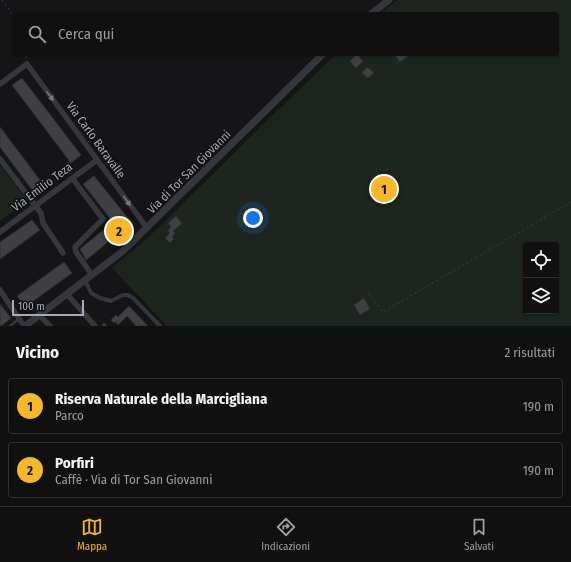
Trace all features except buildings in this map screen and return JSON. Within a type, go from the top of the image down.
[{"type":"street","points":[[374,12],[389,0]]},
{"type":"street","name":"Via di Tor San Giovanni","points":[[25,326],[123,251],[320,56]]},
{"type":"street","name":"Via Carlo Baravalle","points":[[0,84],[26,64],[147,228]]},
{"type":"street","points":[[0,159],[41,213],[43,223],[63,253]]},
{"type":"street","name":"Via Emilio Teza","points":[[0,232],[97,160]]},
{"type":"street","points":[[72,178],[103,219],[76,247],[76,252],[92,275]]},
{"type":"street","points":[[85,280],[94,296],[106,301],[114,301],[123,295],[130,296],[160,326]]},
{"type":"street","points":[[0,290],[25,326]]},
{"type":"street","points":[[67,294],[95,326]]},
{"type":"street","points":[[39,315],[50,326]]},
{"type":"lane","points":[[10,326],[19,318]]},
{"type":"path","points":[[2,0],[12,13]]},
{"type":"path","points":[[365,290],[383,312],[571,202]]},
{"type":"shaded area","points":[[397,0],[571,0],[571,326],[167,326],[112,268],[151,235],[334,56],[559,56],[559,12],[382,12]]},
{"type":"shaded area","points":[[0,165],[27,201],[0,221]]},
{"type":"place","name":"Riserva Naturale della Marcigliana","points":[[384,189]]},
{"type":"place","name":"Porfiri","points":[[119,231]]}]
